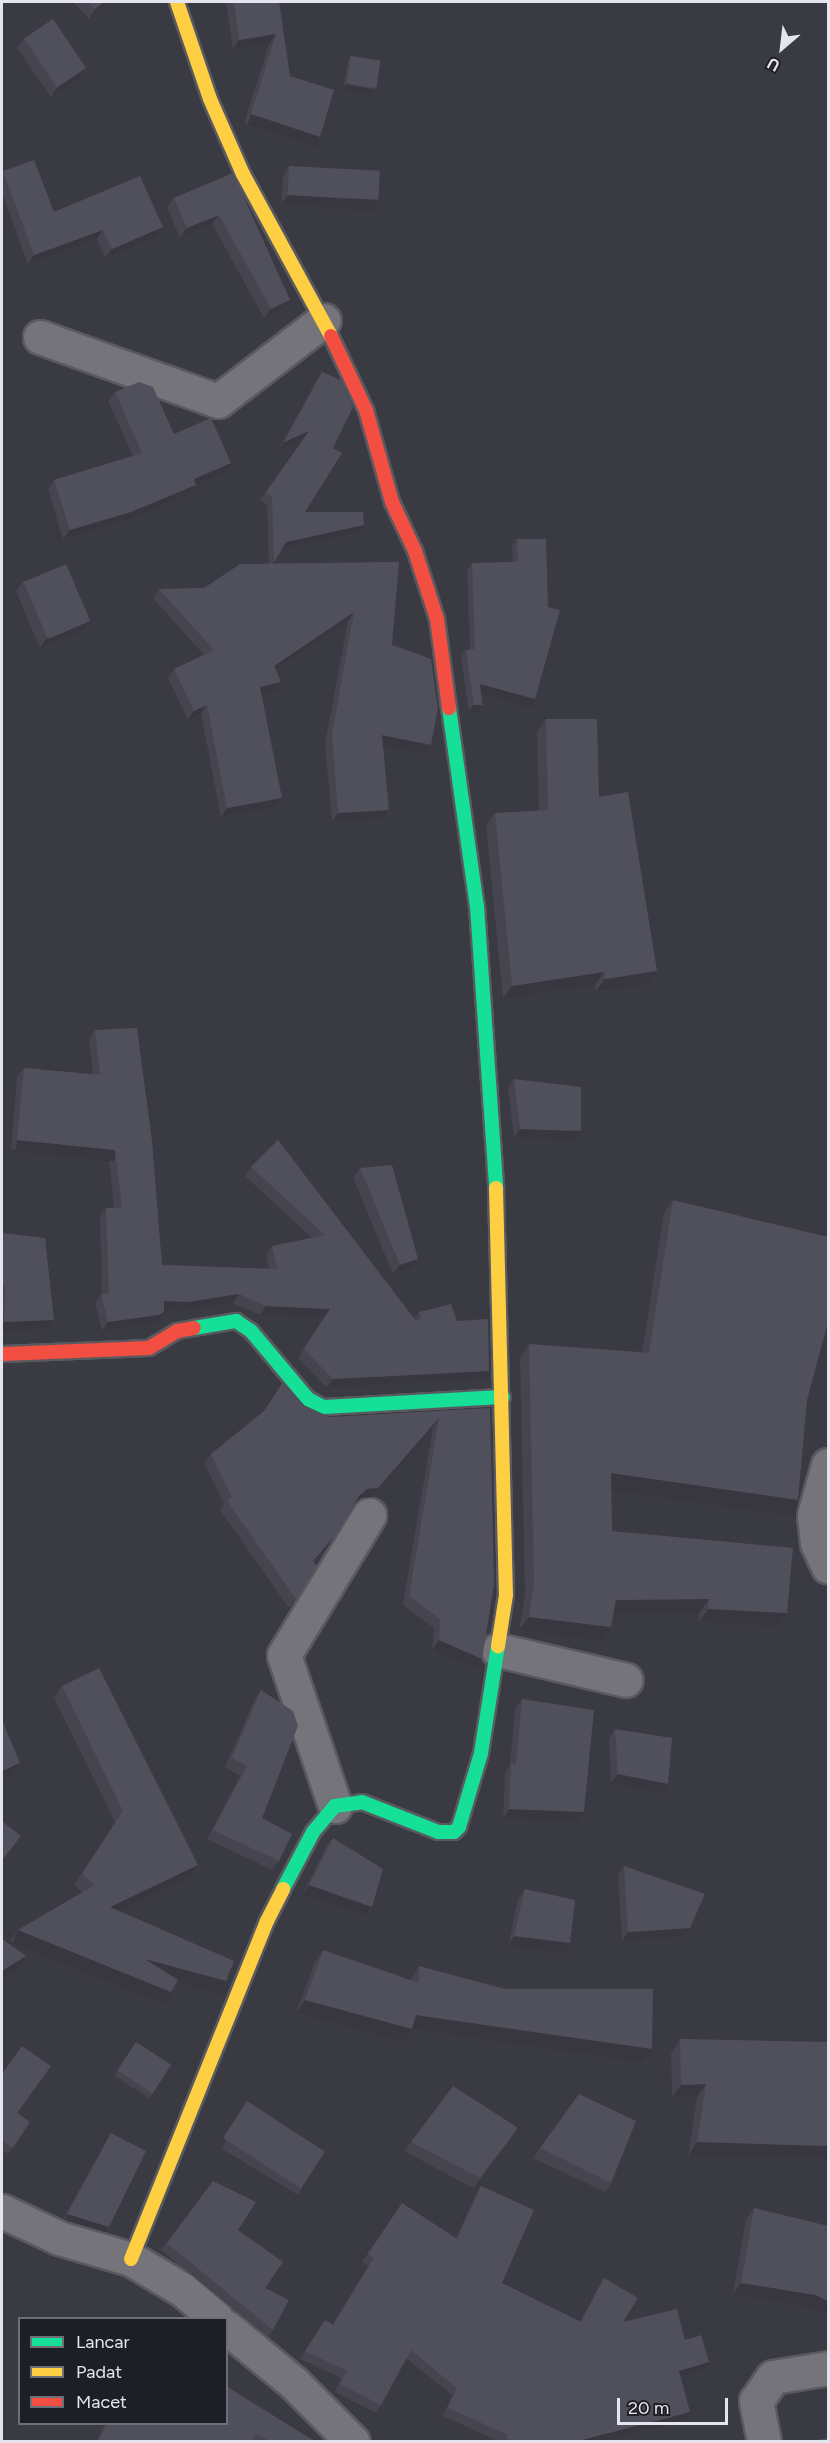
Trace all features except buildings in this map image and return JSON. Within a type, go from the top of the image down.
[{"type":"street","points":[[131,2259],[267,1921],[313,1832],[335,1806],[362,1802],[438,1832],[454,1832],[481,1753],[506,1595],[499,1240],[477,906],[437,619],[415,551],[392,502],[366,410],[324,320],[243,174],[210,99],[177,2]]},
{"type":"street","points":[[40,337],[218,401],[324,320]]},
{"type":"street","points":[[3,1354],[149,1348],[177,1330],[236,1321],[251,1331],[308,1399],[323,1407],[503,1397]]},
{"type":"street","points":[[828,1465],[814,1515],[817,1542],[828,1567]]},
{"type":"street","points":[[335,1806],[284,1655],[369,1515]]},
{"type":"street","points":[[498,1650],[626,1680]]},
{"type":"street","points":[[2,2211],[59,2238],[131,2259],[183,2290],[214,2317]]},
{"type":"street","points":[[228,2329],[294,2384],[353,2442]]},
{"type":"street","points":[[764,2442],[756,2402],[773,2377],[828,2368]]},
{"type":"traffic: fast","points":[[449,708],[477,906],[496,1188]]},
{"type":"traffic: fast","points":[[194,1328],[236,1321],[251,1331],[308,1399],[323,1407],[503,1397]]},
{"type":"traffic: fast","points":[[283,1889],[313,1832],[335,1806],[362,1802],[438,1832],[454,1832],[459,1827],[481,1753],[498,1646]]},
{"type":"traffic: slow","points":[[177,2],[210,99],[243,174],[331,336]]},
{"type":"traffic: slow","points":[[496,1188],[506,1595],[498,1646]]},
{"type":"traffic: slow","points":[[131,2259],[267,1921],[283,1889]]},
{"type":"traffic: jam","points":[[331,336],[366,410],[392,502],[415,551],[437,619],[449,708]]},
{"type":"traffic: jam","points":[[3,1354],[149,1348],[177,1331],[194,1328]]}]
